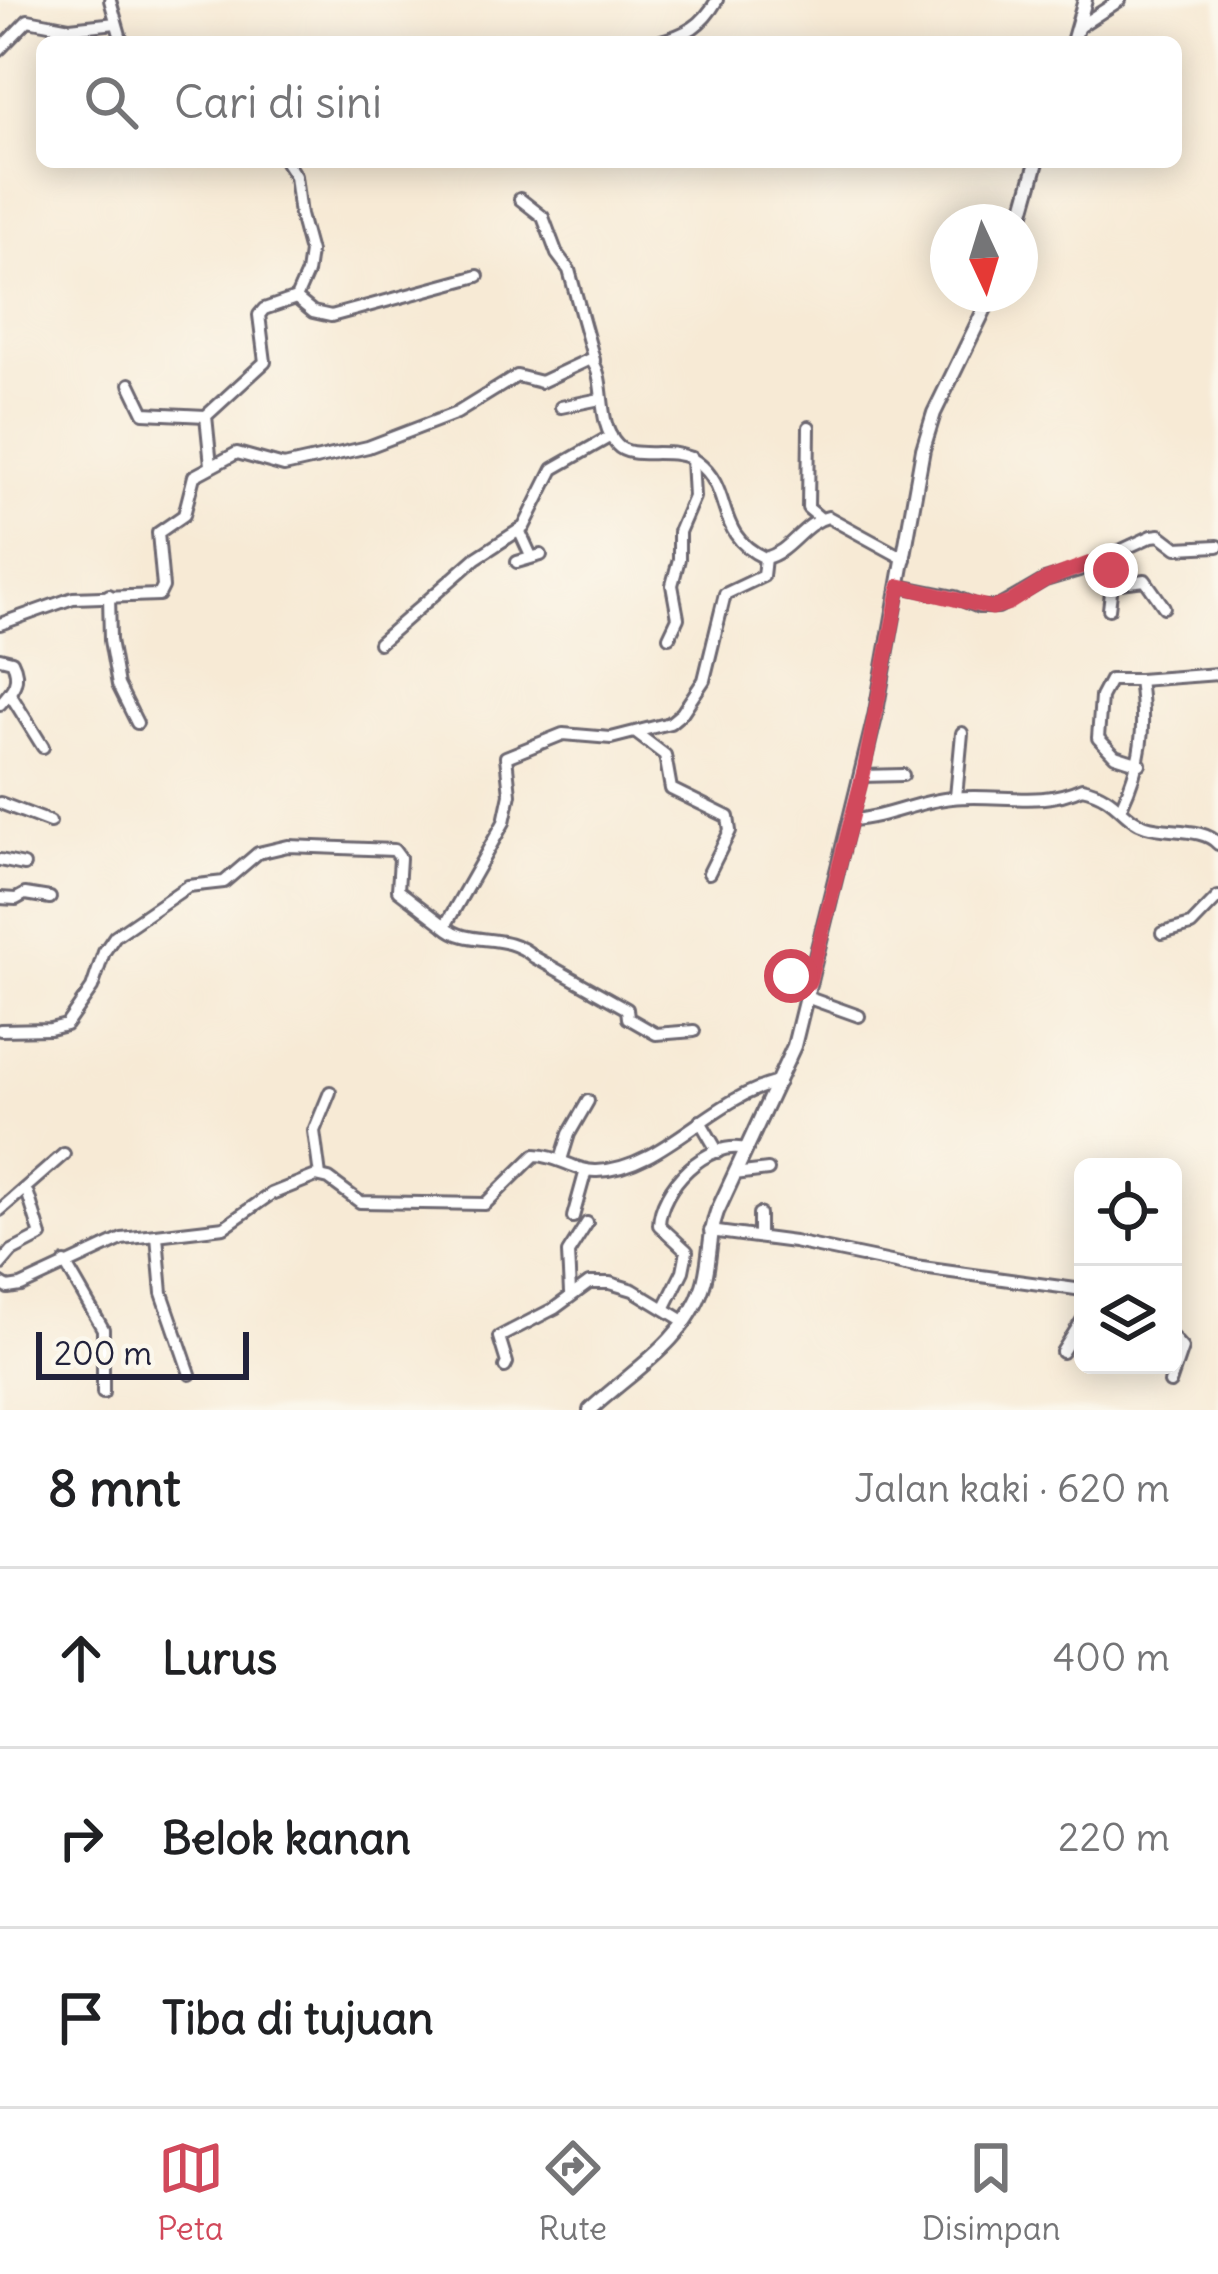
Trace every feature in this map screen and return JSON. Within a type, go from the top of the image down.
[{"type":"main road","points":[[1075,35],[1085,0]]},
{"type":"main road","points":[[1025,204],[1035,168]]},
{"type":"main road","points":[[590,1410],[647,1362],[684,1321],[703,1287],[710,1231],[794,1046],[862,776],[934,412],[983,312]]},
{"type":"street","points":[[110,0],[120,36]]},
{"type":"street","points":[[674,36],[705,22],[717,0]]},
{"type":"street","points":[[1075,35],[1120,0]]},
{"type":"street","points":[[0,49],[28,20],[70,28],[116,23]]},
{"type":"street","points":[[130,384],[141,412],[206,416],[266,362],[259,315],[296,298],[310,252],[290,168]]},
{"type":"street","points":[[520,199],[543,218],[569,270],[600,399],[611,436],[622,451],[692,458],[719,488],[725,518],[735,535],[765,558],[784,551],[820,518]]},
{"type":"street","points":[[296,298],[313,312],[332,316],[478,276]]},
{"type":"street","points":[[0,624],[60,600],[159,595],[164,587],[158,533],[182,518],[194,476],[237,453],[284,466],[347,453],[448,417],[512,378],[542,382],[584,359],[594,360]]},
{"type":"street","points":[[561,407],[600,399]]},
{"type":"street","points":[[206,416],[211,465]]},
{"type":"street","points":[[809,427],[808,508],[905,559]]},
{"type":"street","points":[[379,643],[476,558],[519,530],[536,508],[550,472],[611,436]]},
{"type":"street","points":[[669,637],[678,618],[672,585],[679,532],[694,497],[692,458]]},
{"type":"street","points":[[517,562],[536,555],[519,530]]},
{"type":"street","points":[[900,586],[992,608],[1045,580],[1107,562],[1157,535],[1177,548],[1218,546]]},
{"type":"street","points":[[445,926],[504,823],[510,794],[506,757],[563,734],[599,738],[670,723],[704,680],[725,594],[763,576],[765,558]]},
{"type":"street","points":[[1107,562],[1112,584],[1109,609]]},
{"type":"street","points":[[1112,584],[1145,580],[1164,607]]},
{"type":"street","points":[[110,595],[110,640],[118,685],[137,724]]},
{"type":"street","points":[[0,658],[12,661],[17,673],[10,694],[0,704]]},
{"type":"street","points":[[1140,764],[1124,761],[1101,745],[1097,721],[1107,682],[1218,674]]},
{"type":"street","points":[[1122,805],[1140,764],[1144,725],[1138,680]]},
{"type":"street","points":[[10,694],[43,747]]},
{"type":"street","points":[[633,732],[665,754],[668,786],[728,817],[730,831],[709,873]]},
{"type":"street","points":[[956,797],[962,733]]},
{"type":"street","points":[[862,776],[903,775]]},
{"type":"street","points":[[851,820],[883,818],[956,797],[1060,799],[1082,788],[1122,805],[1142,825],[1210,836],[1218,844]]},
{"type":"street","points":[[0,803],[50,822]]},
{"type":"street","points":[[0,1030],[66,1025],[92,988],[115,936],[188,886],[224,882],[248,858],[282,846],[394,850],[400,858],[398,890],[458,934],[522,945],[534,957],[627,1009],[628,1018],[650,1031],[694,1031]]},
{"type":"street","points":[[0,860],[24,865]]},
{"type":"street","points":[[0,898],[25,894],[50,898]]},
{"type":"street","points":[[1162,933],[1191,925],[1218,897]]},
{"type":"street","points":[[790,977],[809,982]]},
{"type":"street","points":[[806,998],[859,1016]]},
{"type":"street","points":[[330,1092],[314,1131],[320,1176],[360,1202],[482,1205],[528,1159],[552,1157],[586,1170],[607,1170],[645,1156],[741,1094],[779,1082]]},
{"type":"street","points":[[552,1157],[588,1101]]},
{"type":"street","points":[[700,1121],[718,1152]]},
{"type":"street","points":[[665,1307],[687,1256],[685,1246],[659,1225],[662,1206],[680,1177],[731,1146],[746,1149]]},
{"type":"street","points":[[0,1210],[64,1154]]},
{"type":"street","points":[[573,1217],[586,1170]]},
{"type":"street","points":[[734,1174],[768,1170]]},
{"type":"street","points":[[0,1283],[8,1288],[22,1286],[122,1239],[224,1227],[271,1194],[320,1176]]},
{"type":"street","points":[[0,1265],[12,1251],[41,1236],[28,1194]]},
{"type":"street","points":[[759,1214],[759,1238]]},
{"type":"street","points":[[570,1294],[568,1253],[586,1223]]},
{"type":"street","points":[[710,1231],[1074,1289]]},
{"type":"street","points":[[157,1236],[162,1293],[190,1374]]},
{"type":"street","points":[[65,1263],[103,1328],[104,1393]]},
{"type":"street","points":[[505,1367],[508,1363],[499,1337],[556,1307],[589,1283],[610,1283],[665,1307],[684,1321]]},
{"type":"street","points":[[1062,1352],[1074,1333]]},
{"type":"street","points":[[1170,1383],[1173,1374]]},
{"type":"route","points":[[791,976],[809,982],[864,771],[900,586],[992,608],[1045,580],[1104,558],[1111,570]]}]
